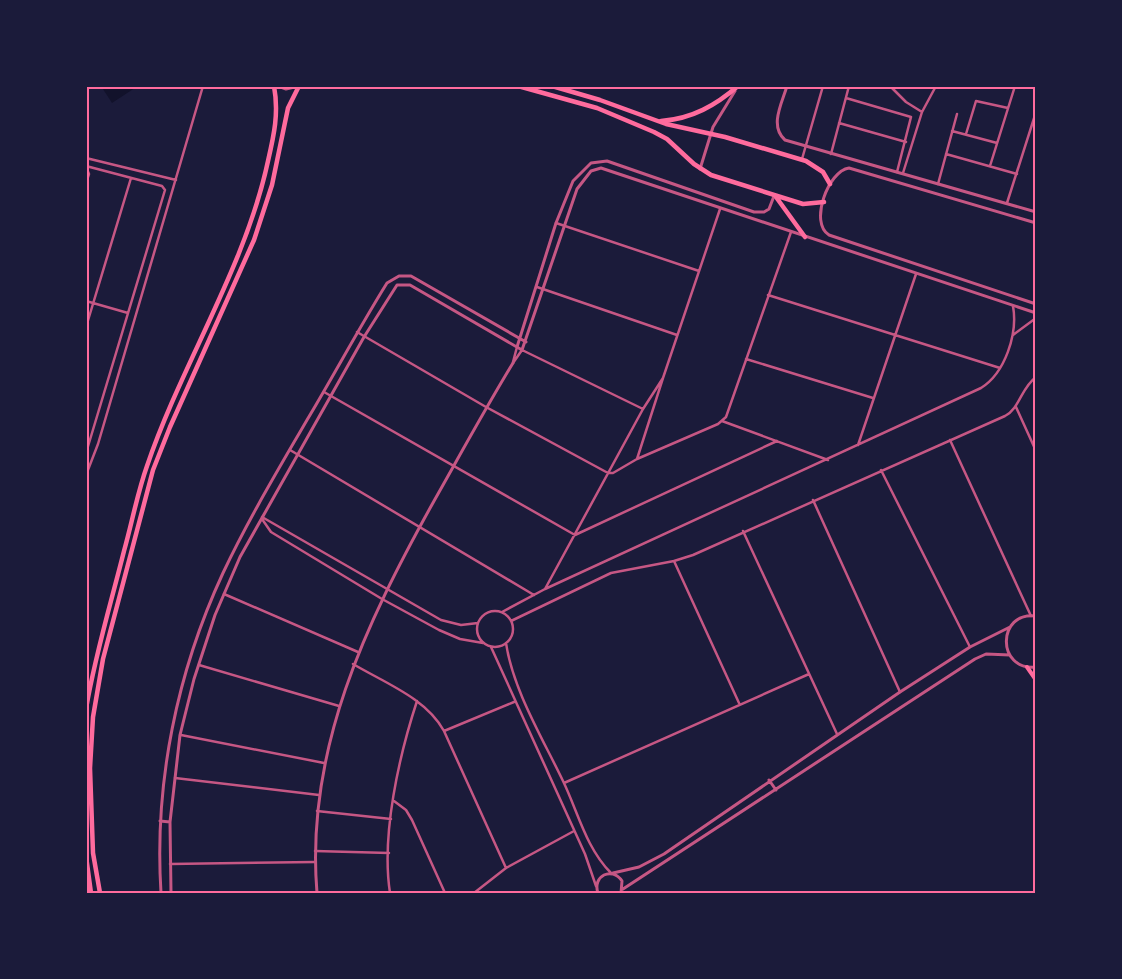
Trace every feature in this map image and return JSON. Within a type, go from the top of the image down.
[{"type":"main road","points":[[86,709],[98,648],[146,467],[237,256],[264,182],[276,125],[276,86]]},
{"type":"main road","points":[[100,893],[93,853],[90,768],[93,717],[105,650],[153,470],[170,427],[254,240],[272,184],[288,108],[299,86]]},
{"type":"main road","points":[[518,86],[578,102],[633,122],[667,139],[700,169],[775,197],[807,205],[824,202]]},
{"type":"main road","points":[[552,86],[600,100],[656,121],[801,160],[819,168],[830,184]]},
{"type":"main road","points":[[656,121],[681,118],[700,112],[722,100],[738,86]]},
{"type":"main road","points":[[775,197],[805,237]]},
{"type":"main road","points":[[1027,667],[1036,680]]},
{"type":"main road","points":[[86,856],[91,893]]},
{"type":"street","points":[[86,475],[203,86]]},
{"type":"street","points":[[276,86],[286,89],[299,86]]},
{"type":"street","points":[[700,169],[710,134],[724,106],[738,86]]},
{"type":"street","points":[[787,86],[777,118],[777,128],[785,140],[1036,212]]},
{"type":"street","points":[[801,160],[823,86]]},
{"type":"street","points":[[832,154],[849,86]]},
{"type":"street","points":[[890,86],[906,102],[922,112]]},
{"type":"street","points":[[903,174],[922,112],[936,86]]},
{"type":"street","points":[[990,166],[1015,86]]},
{"type":"street","points":[[846,98],[910,116],[906,142],[897,172]]},
{"type":"street","points":[[966,134],[976,101],[1008,108]]},
{"type":"street","points":[[1007,204],[1036,112]]},
{"type":"street","points":[[938,184],[957,114]]},
{"type":"street","points":[[839,123],[906,142]]},
{"type":"street","points":[[952,131],[997,143]]},
{"type":"street","points":[[946,154],[1017,174]]},
{"type":"street","points":[[86,158],[176,180]]},
{"type":"street","points":[[86,183],[89,173],[88,167],[92,160]]},
{"type":"street","points":[[513,364],[556,223],[573,181],[586,166],[596,161],[607,162],[758,212],[769,209],[775,197]]},
{"type":"street","points":[[586,166],[591,171]]},
{"type":"street","points":[[86,453],[165,192],[162,186],[88,167]]},
{"type":"street","points":[[1036,223],[853,168],[838,172],[830,184],[820,222],[824,231],[829,235],[1036,304]]},
{"type":"street","points":[[317,893],[315,851],[317,811],[324,763],[339,706],[353,664],[386,588],[486,407],[526,342],[579,186],[591,171],[605,169],[1036,314]]},
{"type":"street","points":[[86,327],[131,178]]},
{"type":"street","points":[[637,459],[720,209]]},
{"type":"street","points":[[556,223],[699,271]]},
{"type":"street","points":[[610,473],[637,459],[722,422],[727,414],[791,232]]},
{"type":"street","points":[[858,446],[916,274]]},
{"type":"street","points":[[161,893],[160,821],[168,752],[182,684],[207,612],[254,513],[387,283],[403,275],[414,278],[526,342]]},
{"type":"street","points":[[171,893],[170,822],[180,735],[198,665],[223,594],[240,557],[262,517],[392,290],[397,285],[405,283],[522,350],[643,408]]},
{"type":"street","points":[[537,287],[677,334]]},
{"type":"street","points":[[768,295],[1000,368]]},
{"type":"street","points":[[86,300],[128,313]]},
{"type":"street","points":[[483,643],[478,636],[478,623],[482,616],[490,612],[502,612],[545,589],[828,460],[980,388],[991,381],[1000,368],[1013,335],[1013,306]]},
{"type":"street","points":[[1013,335],[1036,318]]},
{"type":"street","points":[[357,332],[486,407],[610,473]]},
{"type":"street","points":[[746,359],[874,398]]},
{"type":"street","points":[[545,589],[610,473],[643,408],[663,378]]},
{"type":"street","points":[[511,621],[611,573],[674,561],[1008,414],[1016,406],[1022,391],[1036,378]]},
{"type":"street","points":[[324,392],[575,535]]},
{"type":"street","points":[[1016,406],[1036,451]]},
{"type":"street","points":[[722,422],[828,460]]},
{"type":"street","points":[[596,886],[601,876],[639,867],[664,854],[769,780],[900,692],[970,647],[1010,627],[1019,619],[1034,615],[950,440]]},
{"type":"street","points":[[575,535],[777,441]]},
{"type":"street","points":[[290,450],[534,595]]},
{"type":"street","points":[[86,465],[90,466]]},
{"type":"street","points":[[881,470],[970,647]]},
{"type":"street","points":[[813,500],[900,692]]},
{"type":"street","points":[[254,513],[441,620],[461,625],[478,623]]},
{"type":"street","points":[[262,517],[271,532],[382,599],[453,637],[483,643],[491,647],[514,702],[574,831],[598,893]]},
{"type":"street","points":[[743,531],[837,734]]},
{"type":"street","points":[[233,554],[240,557]]},
{"type":"street","points":[[674,561],[739,704]]},
{"type":"street","points":[[223,594],[358,652]]},
{"type":"street","points":[[502,612],[511,621],[512,632],[506,643],[512,672],[592,848],[612,873],[622,881],[622,891]]},
{"type":"street","points":[[1010,627],[1006,641],[1010,655],[1020,665],[1036,667]]},
{"type":"street","points":[[491,647],[506,643]]},
{"type":"street","points":[[622,891],[975,659],[986,654],[1010,655]]},
{"type":"street","points":[[353,664],[417,701],[432,713],[444,732],[506,868]]},
{"type":"street","points":[[198,665],[339,706]]},
{"type":"street","points":[[564,783],[809,674]]},
{"type":"street","points":[[390,893],[388,854],[393,801],[400,758],[417,701]]},
{"type":"street","points":[[444,732],[514,702]]},
{"type":"street","points":[[180,735],[324,763]]},
{"type":"street","points":[[175,778],[319,795]]},
{"type":"street","points":[[769,780],[776,790]]},
{"type":"street","points":[[393,801],[408,814],[445,893]]},
{"type":"street","points":[[317,811],[391,819]]},
{"type":"street","points":[[160,821],[170,822]]},
{"type":"street","points":[[474,893],[506,868],[574,831]]},
{"type":"street","points":[[315,851],[388,854]]},
{"type":"street","points":[[170,864],[315,862]]},
{"type":"shaded area","points":[[101,86],[138,86],[112,103]]}]
